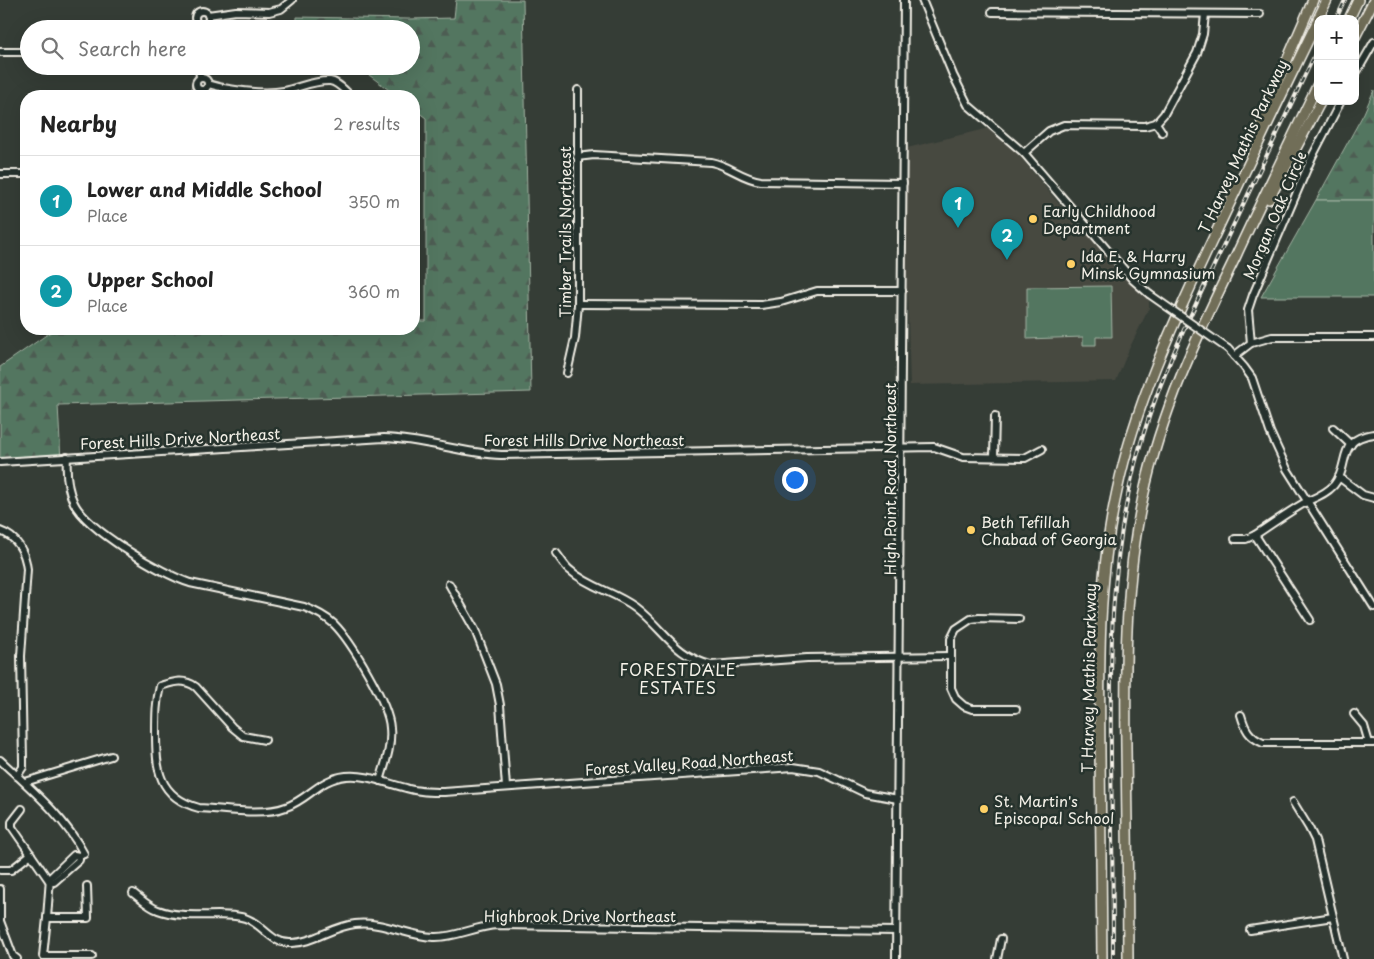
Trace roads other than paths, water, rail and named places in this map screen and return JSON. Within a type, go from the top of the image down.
[{"type":"highway","points":[[1259,142],[1263,116],[1314,0]]},
{"type":"highway","name":"T Harvey Mathis Parkway","points":[[1320,15],[1327,0]]},
{"type":"highway","points":[[1351,15],[1358,0]]},
{"type":"highway","points":[[1359,29],[1374,0]]},
{"type":"highway","name":"T Harvey Mathis Parkway","points":[[1102,959],[1100,644],[1102,588],[1112,515],[1132,434],[1156,364],[1314,27]]},
{"type":"highway","points":[[1128,959],[1126,661],[1132,559],[1143,496],[1159,434],[1184,367],[1314,92]]},
{"type":"highway","points":[[1220,289],[1319,105]]},
{"type":"street","points":[[196,20],[195,14],[202,11],[208,15],[236,11],[269,12],[281,9],[292,0]]},
{"type":"street","name":"High Point Road Northeast","points":[[896,959],[904,0]]},
{"type":"street","points":[[922,0],[953,75],[968,105],[1024,153],[1134,280],[1149,294],[1228,349],[1244,366],[1252,378],[1277,448],[1374,607]]},
{"type":"street","points":[[992,12],[1260,14]]},
{"type":"street","points":[[1024,153],[1049,131],[1064,125],[1145,126],[1156,122],[1164,114],[1197,52],[1203,34],[1205,14]]},
{"type":"street","points":[[207,20],[208,15]]},
{"type":"street","points":[[1359,68],[1374,42]]},
{"type":"street","points":[[0,52],[20,52]]},
{"type":"street","points":[[200,75],[197,87],[203,90],[208,84]]},
{"type":"street","points":[[200,78],[207,80],[208,84],[224,89],[242,90]]},
{"type":"street","points":[[286,90],[321,81],[331,81],[344,90]]},
{"type":"street","name":"Timber Trails Northeast","points":[[567,373],[578,304],[578,90]]},
{"type":"street","name":"Morgan Oak Circle","points":[[1251,343],[1248,310],[1253,295],[1312,157],[1340,105]]},
{"type":"street","points":[[1156,122],[1162,132]]},
{"type":"street","points":[[577,157],[594,155],[711,162],[725,166],[748,178],[761,181],[903,183]]},
{"type":"street","points":[[0,174],[20,174]]},
{"type":"street","points":[[578,304],[761,305],[781,302],[817,291],[902,291]]},
{"type":"street","points":[[1234,356],[1251,343],[1272,337],[1374,337]]},
{"type":"street","points":[[994,457],[996,416]]},
{"type":"street","points":[[1333,428],[1351,445]]},
{"type":"street","points":[[1235,539],[1246,539],[1255,535],[1308,501],[1330,490],[1339,477],[1344,456],[1351,445],[1358,439],[1374,434]]},
{"type":"street","name":"Forest Hills Drive Northeast","points":[[0,462],[384,438],[406,439],[452,449],[501,455],[934,447],[963,457],[1025,458],[1042,449]]},
{"type":"street","points":[[66,457],[69,489],[74,503],[81,514],[94,527],[159,570],[174,578],[190,583],[304,607],[322,615],[336,626],[379,694],[388,714],[390,743],[380,781]]},
{"type":"street","points":[[1339,477],[1363,495],[1374,498]]},
{"type":"street","points":[[0,531],[19,544],[24,556],[26,569],[21,656],[23,767],[17,776]]},
{"type":"street","points":[[1255,535],[1310,620]]},
{"type":"street","points":[[556,553],[569,570],[624,599],[650,620],[679,651],[712,665],[807,658],[950,656]]},
{"type":"street","points":[[449,584],[475,630],[496,684],[500,705],[506,787]]},
{"type":"street","points":[[1016,709],[972,709],[964,706],[956,699],[951,688],[950,656],[951,639],[956,629],[963,624],[979,618],[1019,619]]},
{"type":"street","name":"Forest Valley Road Northeast","points":[[265,740],[243,736],[232,727],[196,687],[188,682],[177,681],[160,686],[156,701],[158,770],[171,794],[188,806],[198,808],[273,810],[295,803],[318,786],[335,778],[356,776],[408,789],[430,792],[793,767],[819,771],[865,793],[898,799]]},
{"type":"street","points":[[1242,715],[1248,734],[1255,740],[1264,743],[1371,743],[1364,726],[1354,714]]},
{"type":"street","points":[[25,782],[111,756]]},
{"type":"street","points":[[0,760],[56,813],[82,855],[79,860],[54,882],[50,882]]},
{"type":"street","points":[[1293,802],[1310,828],[1315,840],[1343,959]]},
{"type":"street","points":[[22,809],[12,822],[12,827],[50,882],[42,957],[92,956]]},
{"type":"street","points":[[0,870],[11,870],[31,854]]},
{"type":"street","points":[[47,918],[88,918],[87,886]]},
{"type":"street","points":[[0,889],[0,921],[13,956],[17,959]]},
{"type":"street","name":"Highbrook Drive Northeast","points":[[133,893],[157,910],[169,914],[242,917],[255,923],[273,939],[288,944],[302,942],[343,926],[363,924],[381,925],[419,935],[435,937],[497,925],[896,931]]},
{"type":"street","points":[[1250,930],[1333,917]]},
{"type":"street","points":[[997,959],[1001,939]]},
{"type":"railway","points":[[1338,15],[1345,0]]},
{"type":"railway","points":[[1113,959],[1111,720],[1113,610],[1121,538],[1135,464],[1152,409],[1184,329],[1314,56]]},
{"type":"place","name":"Early Childhood Department","points":[[1033,219]]},
{"type":"place","name":"Lower and Middle School","points":[[958,228]]},
{"type":"place","name":"Upper School","points":[[1007,260]]},
{"type":"place","name":"Ida E. & Harry Minsk Gymnasium","points":[[1071,264]]},
{"type":"place","name":"Beth Tefillah Chabad of Georgia","points":[[971,530]]},
{"type":"place","name":"St. Martin's Episcopal School","points":[[984,809]]},
{"type":"district","name":"FORESTDALE ESTATES","points":[[678,678]]}]
